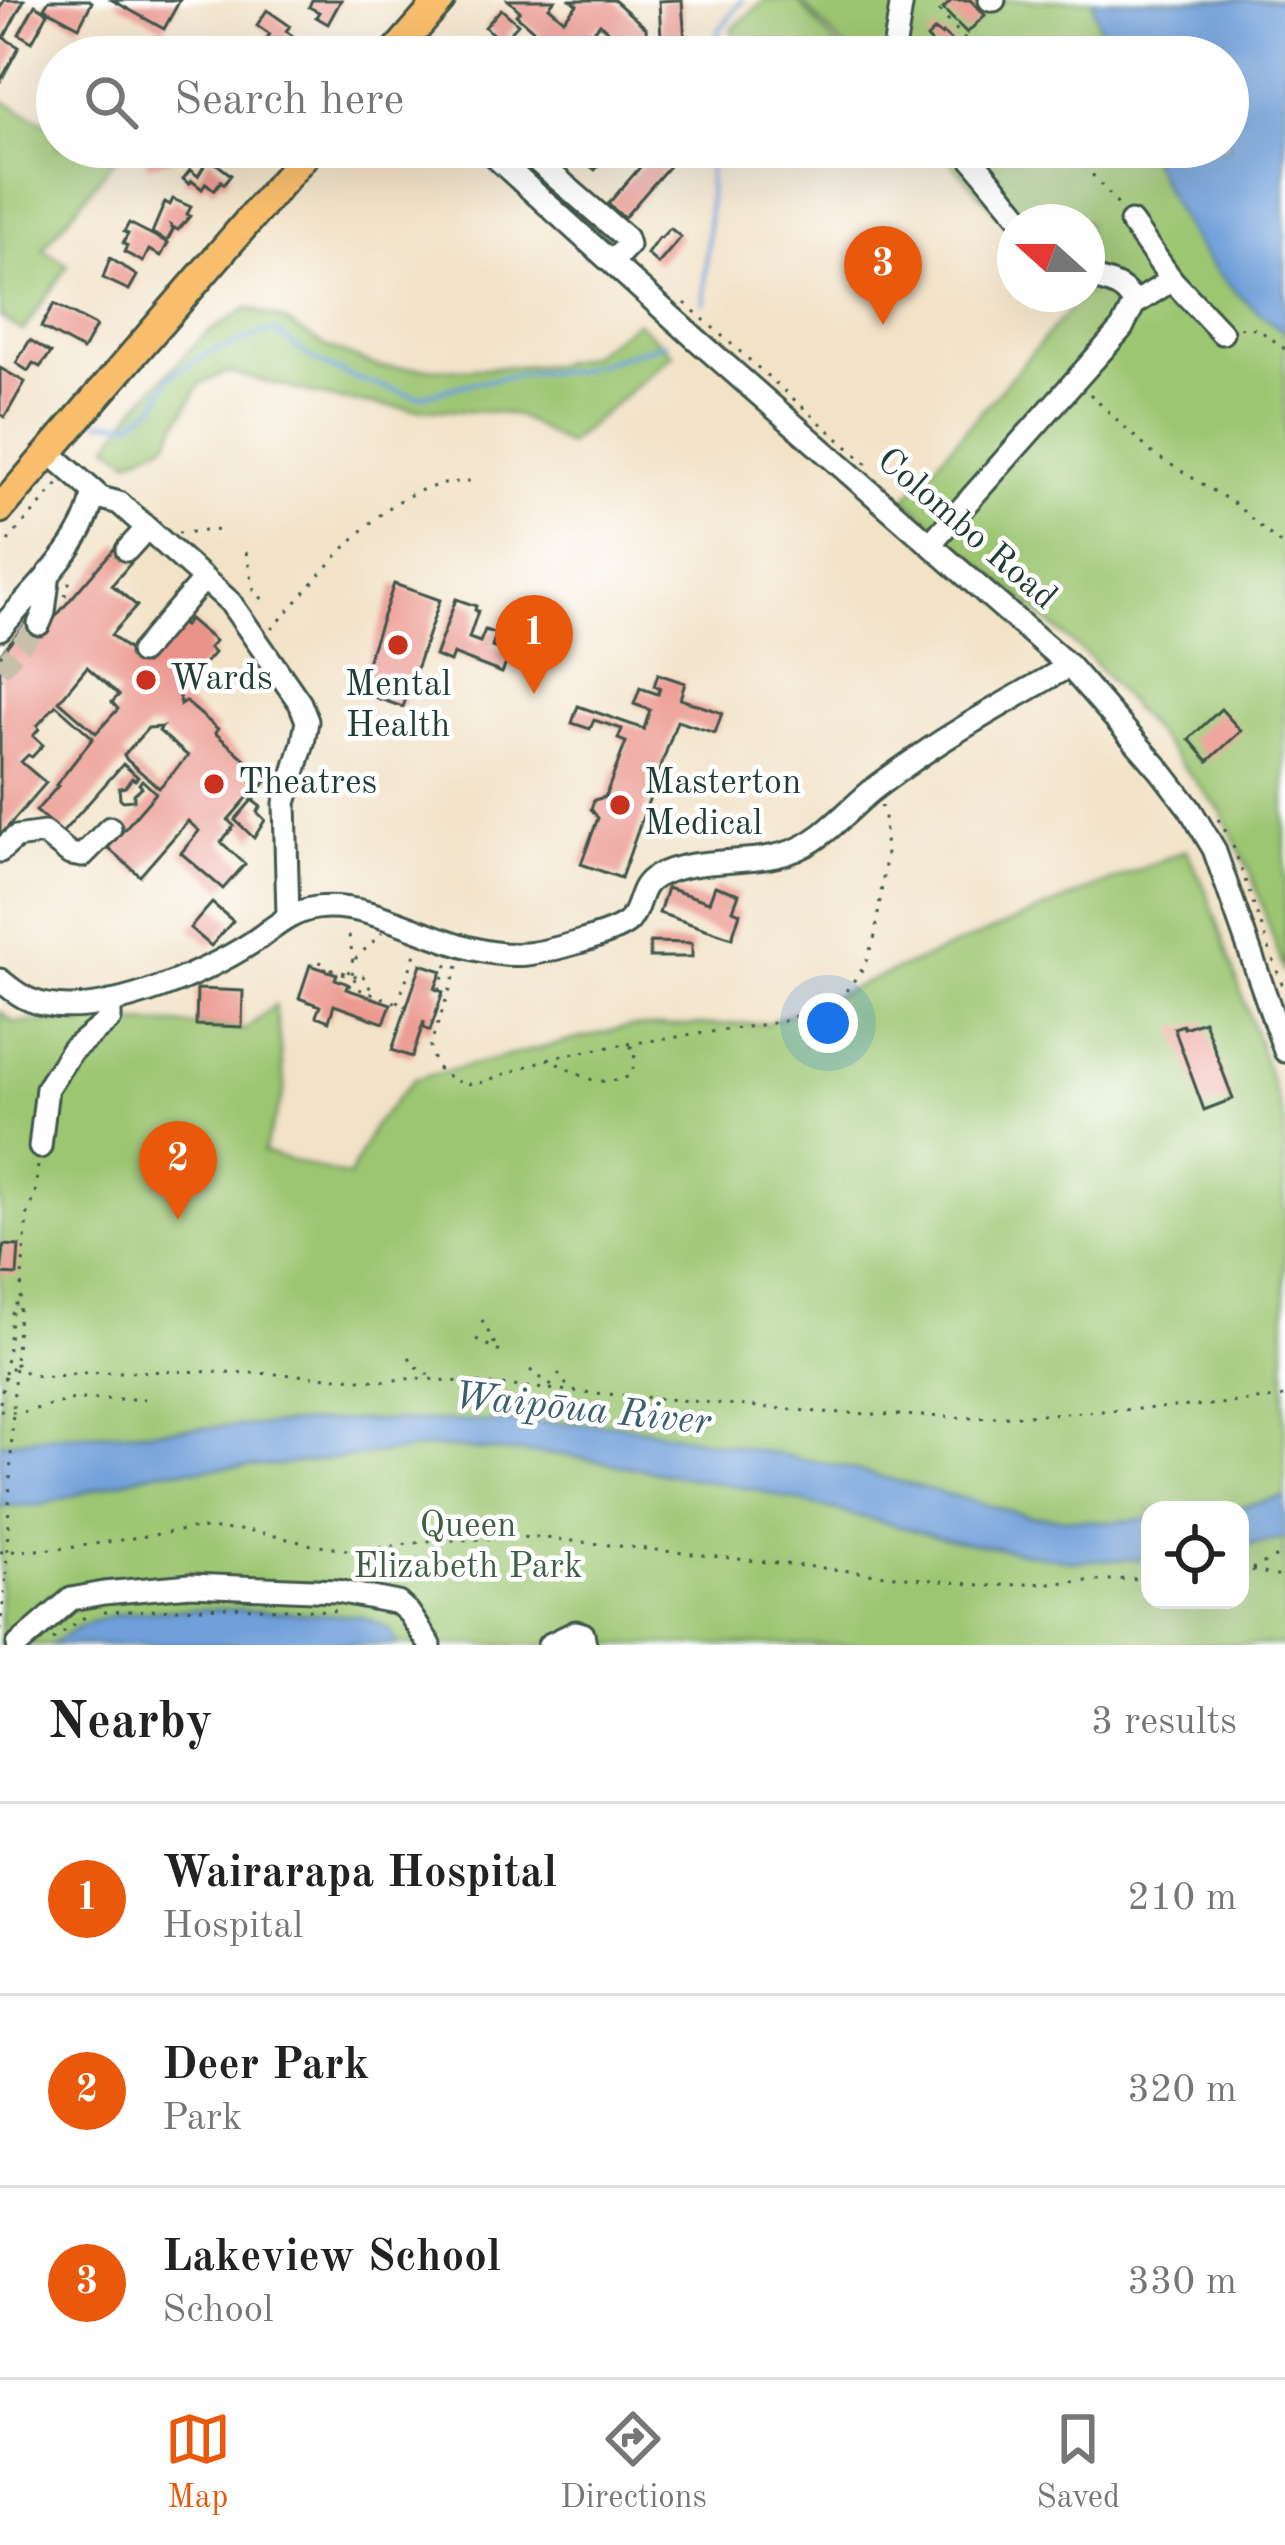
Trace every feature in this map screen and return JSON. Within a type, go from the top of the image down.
[{"type":"main road","points":[[409,36],[441,0]]},
{"type":"main road","points":[[0,509],[295,168]]},
{"type":"street","points":[[896,36],[902,0]]},
{"type":"street","name":"Colombo Road","points":[[508,168],[1069,666],[1160,770],[1214,849],[1285,1051]]},
{"type":"street","points":[[979,168],[1009,204]]},
{"type":"street","points":[[1131,222],[1172,280],[1222,333]]},
{"type":"street","points":[[931,543],[1077,381],[1122,328],[1134,304],[1172,280]]},
{"type":"street","points":[[1105,281],[1129,292],[1134,304]]},
{"type":"street","points":[[49,452],[101,498],[119,503],[230,602],[300,704],[307,722],[285,803],[288,916]]},
{"type":"street","points":[[0,629],[76,541],[88,518],[92,491]]},
{"type":"street","points":[[127,550],[149,532]]},
{"type":"street","points":[[39,624],[49,572]]},
{"type":"street","points":[[141,652],[204,579]]},
{"type":"street","points":[[0,980],[42,1004],[110,1002],[176,983],[252,942],[288,916],[316,908],[348,908],[500,955],[538,952],[626,926],[641,890],[654,877],[682,867],[791,852],[826,831],[925,752],[1069,666]]},
{"type":"street","points":[[0,851],[16,837],[44,833],[70,854],[82,856],[110,828]]},
{"type":"street","points":[[40,1147],[47,1088],[72,1050],[110,1019],[110,1002]]},
{"type":"street","points":[[18,1645],[71,1599],[190,1585],[337,1591],[398,1603],[430,1645]]},
{"type":"street","points":[[549,1645],[576,1632],[583,1634],[585,1645]]},
{"type":"path","points":[[935,0],[936,8],[962,36]]},
{"type":"path","points":[[1088,168],[1131,222]]},
{"type":"path","points":[[1222,333],[1247,326],[1285,349]]},
{"type":"path","points":[[1077,381],[1151,453],[1235,504],[1285,548]]},
{"type":"path","points":[[259,644],[380,515],[429,488],[472,481]]},
{"type":"path","points":[[0,550],[56,484],[64,483]]},
{"type":"path","points":[[149,532],[220,530]]},
{"type":"path","points":[[246,552],[254,590],[265,602]]},
{"type":"path","points":[[0,654],[7,661]]},
{"type":"path","points":[[254,801],[275,774]]},
{"type":"path","points":[[460,945],[430,1046],[435,1066],[464,1084],[480,1083],[547,1059],[781,1022],[840,999],[864,967],[875,936],[886,857],[884,816],[878,800],[861,800]]},
{"type":"path","points":[[348,908],[353,959],[348,978]]},
{"type":"path","points":[[353,959],[382,934],[386,921]]},
{"type":"path","points":[[398,1003],[422,933]]},
{"type":"path","points":[[439,991],[460,945]]},
{"type":"path","points":[[312,966],[314,960],[406,1006]]},
{"type":"path","points":[[348,978],[363,976],[374,994]]},
{"type":"path","points":[[547,1059],[598,1082],[611,1083],[630,1076],[634,1066],[635,1049],[626,1044]]},
{"type":"path","points":[[0,1630],[19,1304],[27,1216],[35,1196],[40,1147]]},
{"type":"path","points":[[0,1403],[13,1304],[19,1304]]},
{"type":"path","points":[[476,1339],[501,1353],[482,1320]]},
{"type":"path","points":[[410,1357],[441,1382]]},
{"type":"path","points":[[5,1376],[15,1364]]},
{"type":"path","points":[[15,1364],[38,1376],[197,1372],[385,1381],[416,1378],[820,1412],[975,1418],[1285,1397]]},
{"type":"path","points":[[530,1370],[557,1390]]},
{"type":"path","points":[[558,1373],[571,1392]]},
{"type":"path","points":[[0,1411],[19,1413],[74,1399],[150,1399]]},
{"type":"path","points":[[0,1552],[68,1548],[198,1528],[255,1531],[355,1551],[431,1541],[536,1537],[988,1586],[1141,1578]]},
{"type":"path","points":[[1251,1570],[1285,1552]]},
{"type":"path","points":[[1251,1570],[1285,1578]]},
{"type":"path","points":[[47,1645],[89,1614],[227,1607],[346,1611]]},
{"type":"green space","points":[[765,0],[797,0],[828,36],[736,36],[731,30]]},
{"type":"green space","points":[[800,0],[1285,0],[1285,973],[1253,879],[1221,811],[1091,659],[905,499],[1068,312],[1105,312],[1105,204],[997,204],[997,212],[956,168],[1249,168],[1249,36],[833,36]]},
{"type":"green space","points":[[0,99],[36,118],[36,168],[108,168],[43,249],[68,265],[23,331],[0,317]]},
{"type":"green space","points":[[248,308],[379,367],[552,365],[588,356],[637,322],[673,354],[567,445],[518,416],[335,399],[227,372],[200,384],[166,443],[129,460],[109,445],[136,407],[203,336]]},
{"type":"green space","points":[[1186,850],[1207,892],[1285,1121],[1285,1497],[1249,1505],[1249,1501],[1141,1501],[1141,1520],[1111,1522],[1028,1516],[844,1467],[618,1424],[358,1420],[50,1436],[0,1443],[0,1011],[13,1022],[245,1030],[275,1005],[285,1089],[263,1152],[349,1177],[373,1127],[414,1079],[627,1027],[768,1023]]},
{"type":"green space","name":"Queen Elizabeth Park","points":[[433,1447],[564,1455],[757,1490],[1073,1561],[1141,1559],[1141,1609],[1249,1609],[1249,1545],[1285,1539],[1285,1645],[0,1645],[0,1506],[41,1505],[159,1471],[281,1465]]},
{"type":"water","points":[[1092,0],[1285,0],[1285,332],[1237,293],[1200,250],[1156,168],[1249,168],[1249,36],[1102,36]]},
{"type":"water","points":[[358,1420],[618,1424],[844,1467],[1028,1516],[1141,1520],[1141,1559],[1073,1561],[951,1540],[757,1490],[564,1455],[433,1447],[281,1465],[159,1471],[41,1505],[0,1506],[0,1443],[50,1436]]},
{"type":"water","points":[[1285,1497],[1285,1539],[1249,1545],[1249,1505]]},
{"type":"water","points":[[221,1609],[360,1616],[388,1628],[398,1645],[51,1645],[90,1622],[111,1616]]},
{"type":"building","points":[[4,0],[24,0],[4,38],[19,47],[0,82],[0,8]]},
{"type":"building","points":[[49,0],[92,2],[79,27],[44,8]]},
{"type":"building","points":[[112,0],[180,0],[164,29]]},
{"type":"building","points":[[312,0],[341,0],[328,24],[309,7]]},
{"type":"building","points":[[508,0],[555,0],[549,7],[564,20],[577,5],[571,0],[614,0],[646,28],[647,36],[613,36],[600,24],[589,36],[540,36],[516,15],[520,11]]},
{"type":"building","points":[[682,0],[685,36],[661,36],[659,1]]},
{"type":"building","points":[[952,0],[970,0],[985,15],[967,33],[943,9]]},
{"type":"building","points":[[35,5],[48,13],[32,42],[19,34]]},
{"type":"building","points":[[501,9],[518,24],[507,36],[495,36],[485,27]]},
{"type":"building","points":[[267,10],[290,26],[286,31],[293,36],[269,36],[257,25]]},
{"type":"building","points":[[203,168],[222,168],[231,175],[214,190],[206,183],[202,189],[183,179],[190,170],[198,176]]},
{"type":"building","points":[[639,168],[667,168],[624,218],[608,204]]},
{"type":"building","points":[[173,199],[191,207],[190,216],[178,230],[171,226],[167,241],[152,233],[165,202],[170,205]]},
{"type":"building","points":[[129,223],[168,243],[161,256],[149,250],[143,262],[124,252]]},
{"type":"building","points":[[670,228],[681,237],[658,264],[647,254]]},
{"type":"building","points":[[110,258],[137,276],[129,290],[103,278]]},
{"type":"building","points":[[54,304],[96,326],[83,350],[41,327]]},
{"type":"building","points":[[30,340],[51,353],[40,367],[33,363],[28,371],[16,363]]},
{"type":"building","points":[[0,368],[25,382],[5,417],[0,414]]},
{"type":"building","points":[[119,543],[136,557],[112,585],[137,606],[111,635],[145,664],[148,661],[143,658],[177,620],[184,626],[189,619],[215,641],[209,648],[214,653],[179,692],[180,705],[185,701],[268,779],[228,820],[234,826],[221,842],[245,864],[223,889],[181,853],[199,831],[188,821],[140,876],[108,848],[156,793],[142,780],[134,800],[123,801],[119,788],[138,777],[123,764],[62,833],[36,811],[93,738],[56,705],[33,736],[43,745],[21,762],[46,783],[0,836],[0,654],[31,618],[45,629]],"holes":[[[87,667],[119,695],[112,702],[118,709],[96,733],[59,701]],[[162,727],[159,731],[188,756],[159,788],[124,755],[148,728]]]},
{"type":"building","name":"Mental Health","points":[[394,584],[440,600],[403,707],[357,691]]},
{"type":"building","points":[[456,599],[478,611],[469,638],[480,642],[485,630],[496,634],[492,647],[510,654],[502,673],[453,654],[450,662],[435,656]]},
{"type":"building","name":"Masterton Medical","points":[[658,674],[685,683],[680,699],[722,713],[715,733],[677,721],[621,878],[581,864],[598,818],[591,809],[594,800],[605,797],[626,742],[618,739],[622,729],[594,720],[590,729],[572,723],[578,706],[644,729],[650,710],[634,704],[640,688],[658,694],[660,688],[654,686]]},
{"type":"building","points":[[1221,709],[1241,731],[1208,761],[1189,739]]},
{"type":"building","points":[[252,800],[261,807],[257,812],[265,820],[254,838],[235,820]]},
{"type":"building","points":[[715,886],[739,894],[733,910],[740,913],[732,938],[659,913],[667,888],[709,902]]},
{"type":"building","points":[[212,903],[233,921],[211,946],[190,928]]},
{"type":"building","points":[[650,942],[692,943],[692,957],[650,957]]},
{"type":"building","points":[[421,964],[442,971],[435,989],[443,992],[430,1031],[424,1028],[424,1021],[412,1057],[392,1050]]},
{"type":"building","points":[[310,965],[337,974],[335,979],[348,984],[346,989],[391,1004],[384,1023],[334,1005],[329,1021],[316,1016],[320,1006],[299,998]]},
{"type":"building","points":[[197,989],[243,991],[242,1027],[196,1025]]},
{"type":"building","points":[[1204,1021],[1233,1099],[1204,1110],[1174,1028]]},
{"type":"building","points":[[4,1245],[19,1246],[17,1275],[1,1274]]},
{"type":"waterway","points":[[717,36],[742,0]]},
{"type":"waterway","points":[[704,303],[709,168]]},
{"type":"waterway","points":[[100,422],[132,422],[156,405],[171,375],[211,352],[274,330],[312,359],[354,378],[418,397],[529,373],[574,371],[665,343]]},
{"type":"tunnel","points":[[0,669],[39,624]]},
{"type":"place","name":"Lakeview School","points":[[883,325]]},
{"type":"place","name":"Mental Health","points":[[398,645]]},
{"type":"place","name":"Wards","points":[[146,680]]},
{"type":"place","name":"Wairarapa Hospital","points":[[534,694]]},
{"type":"place","name":"Theatres","points":[[214,784]]},
{"type":"place","name":"Masterton Medical","points":[[620,805]]},
{"type":"place","name":"Deer Park","points":[[178,1220]]},
{"type":"water label","name":"Waipōua River","points":[[582,1410]]}]
